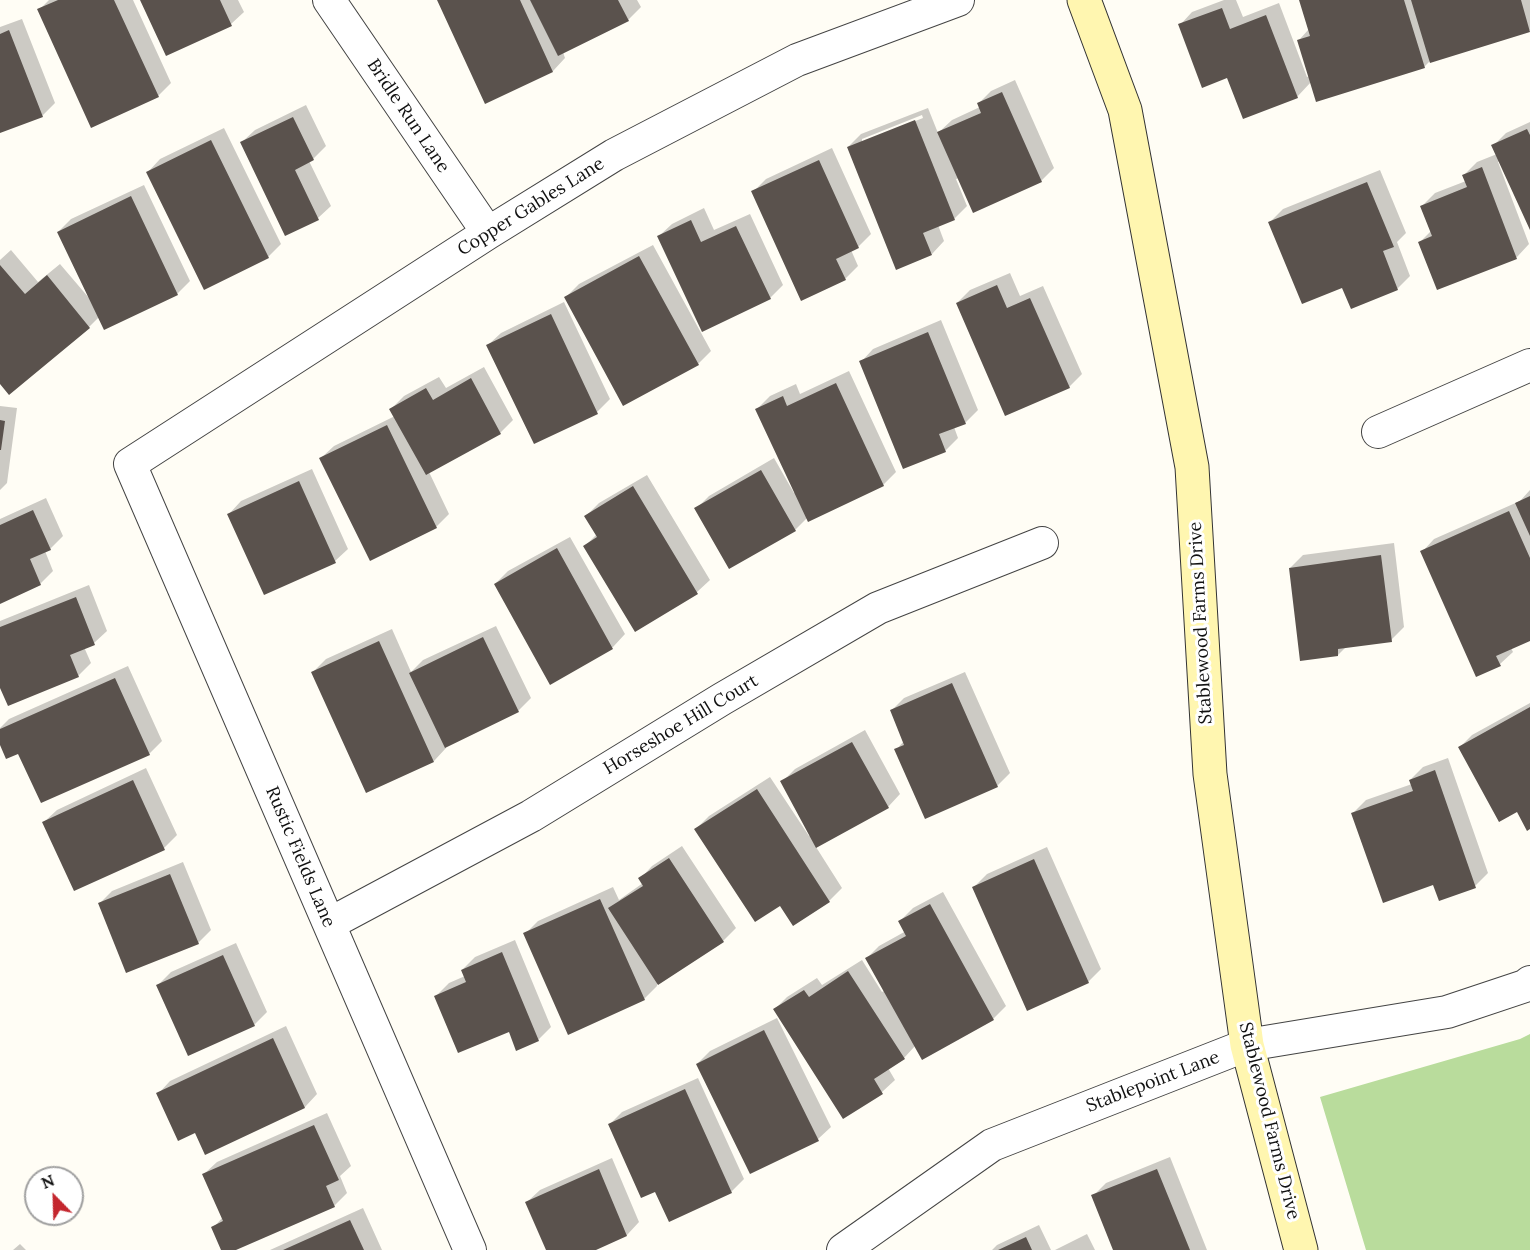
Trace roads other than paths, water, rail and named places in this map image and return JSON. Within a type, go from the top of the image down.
[{"type":"street","name":"Bridle Run Lane","points":[[329,0],[488,233]]},
{"type":"street","name":"Copper Gables Lane","points":[[130,464],[488,233],[614,155],[797,60],[958,0]]},
{"type":"street","name":"Stablewood Farms Drive","points":[[1084,0],[1125,111],[1192,467],[1210,774],[1247,1045],[1301,1250]]},
{"type":"street","points":[[1378,432],[1530,365]]},
{"type":"street","name":"Rustic Fields Lane","points":[[130,464],[470,1250]]},
{"type":"street","name":"Horseshoe Hill Court","points":[[329,924],[531,816],[722,699],[878,608],[1042,543]]},
{"type":"street","name":"Stablepoint Lane","points":[[843,1250],[992,1145],[1247,1045],[1447,1012],[1525,986],[1530,982]]}]
